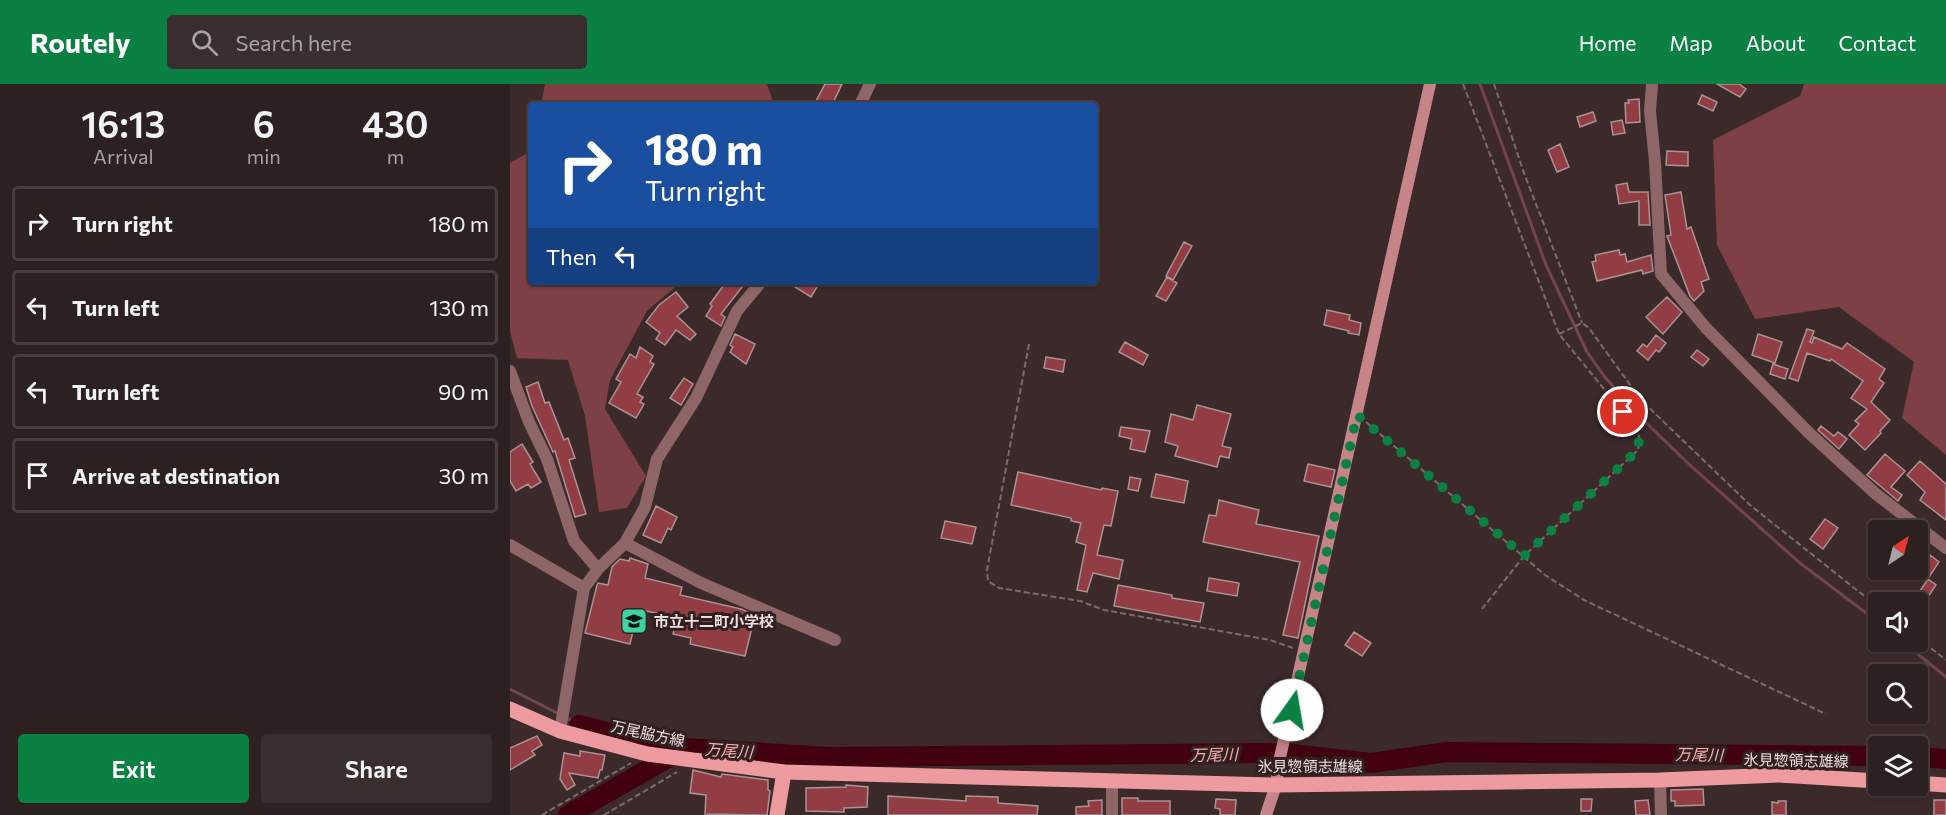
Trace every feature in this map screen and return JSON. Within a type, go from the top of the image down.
[{"type":"main road","name":"万尾脇方線","points":[[510,709],[561,728],[647,754],[784,772]]},
{"type":"main road","name":"氷見惣領志雄線","points":[[784,772],[1276,785],[1659,780],[1779,775],[1868,780]]},
{"type":"main road","points":[[777,815],[784,772]]},
{"type":"main road","points":[[1928,784],[1946,785]]},
{"type":"street","points":[[861,102],[870,84]]},
{"type":"street","points":[[1266,815],[1276,785],[1279,762],[1430,84]]},
{"type":"street","points":[[1652,84],[1650,111],[1655,162],[1660,274],[1706,328],[1809,433],[1876,494],[1946,548]]},
{"type":"street","points":[[561,728],[584,588],[598,569],[625,543],[645,507],[657,459],[696,398],[737,311],[758,285]]},
{"type":"street","points":[[510,371],[547,459],[574,540],[598,569]]},
{"type":"street","points":[[625,543],[701,583],[835,640]]},
{"type":"street","points":[[510,545],[584,588]]},
{"type":"street","points":[[1659,780],[1660,815]]},
{"type":"street","points":[[1112,781],[1112,815]]},
{"type":"path","points":[[1463,84],[1559,334],[1636,428],[1640,439],[1638,450],[1524,556],[1482,609]]},
{"type":"path","points":[[1494,84],[1524,173],[1582,323],[1589,328],[1641,400],[1742,497],[1868,599]]},
{"type":"path","points":[[1559,334],[1582,323]]},
{"type":"path","points":[[1029,344],[987,570],[988,581],[999,588],[1080,600],[1104,610],[1270,640],[1305,653]]},
{"type":"path","points":[[1357,415],[1545,575],[1584,600],[1826,714]]},
{"type":"path","points":[[1928,646],[1946,660]]},
{"type":"path","points":[[543,815],[647,754]]},
{"type":"path","points":[[604,815],[694,761]]},
{"type":"shaded area","points":[[545,84],[767,84],[773,102],[542,102]]},
{"type":"shaded area","points":[[1804,84],[1946,84],[1946,455],[1902,418],[1914,362],[1839,307],[1755,319],[1717,245],[1713,140],[1800,96]]},
{"type":"shaded area","points":[[528,153],[528,285],[677,285],[647,311],[610,380],[605,409],[646,476],[627,508],[599,512],[585,416],[568,360],[517,358],[510,331],[510,163]]},
{"type":"building","points":[[825,84],[842,84],[833,102],[816,102]]},
{"type":"building","points":[[1717,84],[1739,84],[1746,89],[1740,97]]},
{"type":"building","points":[[1702,95],[1717,102],[1713,111],[1698,104]]},
{"type":"building","points":[[1639,99],[1640,122],[1626,123],[1625,103],[1629,103],[1628,100]]},
{"type":"building","points":[[1593,112],[1596,121],[1580,127],[1577,117]]},
{"type":"building","points":[[1622,120],[1625,133],[1613,135],[1611,122]]},
{"type":"building","points":[[1560,144],[1569,167],[1557,172],[1548,150]]},
{"type":"building","points":[[1667,151],[1688,152],[1688,166],[1666,165]]},
{"type":"building","points":[[1627,183],[1629,192],[1648,192],[1650,225],[1639,225],[1639,201],[1619,204],[1616,185]]},
{"type":"building","points":[[1681,192],[1687,229],[1691,227],[1709,279],[1701,282],[1704,291],[1694,301],[1667,236],[1671,235],[1665,195]]},
{"type":"building","points":[[1184,242],[1192,246],[1173,280],[1166,276]]},
{"type":"building","points":[[1619,250],[1620,255],[1625,254],[1627,262],[1651,255],[1653,271],[1643,274],[1642,270],[1597,281],[1592,262],[1596,261],[1595,255]]},
{"type":"building","points":[[1167,277],[1177,283],[1166,301],[1156,296]]},
{"type":"building","points":[[724,285],[744,285],[721,314],[725,317],[721,326],[706,316],[712,306],[710,304]]},
{"type":"building","points":[[792,285],[818,285],[811,297]]},
{"type":"building","points":[[676,292],[688,307],[677,316],[696,334],[690,340],[676,330],[665,345],[656,339],[660,333],[646,322],[659,305]]},
{"type":"building","points":[[1667,297],[1682,312],[1663,334],[1646,317]]},
{"type":"building","points":[[1327,310],[1350,315],[1349,320],[1361,323],[1359,335],[1324,325]]},
{"type":"building","points":[[1807,329],[1814,331],[1810,342],[1812,343],[1814,337],[1842,349],[1847,343],[1885,369],[1879,379],[1884,383],[1871,402],[1890,420],[1865,450],[1849,435],[1859,424],[1855,421],[1867,409],[1851,398],[1863,381],[1831,359],[1830,361],[1807,353],[1798,381],[1789,378]]},
{"type":"building","points":[[735,334],[755,344],[746,364],[730,352],[733,347],[730,345]]},
{"type":"building","points":[[1758,334],[1782,342],[1775,363],[1752,355]]},
{"type":"building","points":[[1656,335],[1666,343],[1648,360],[1637,351],[1643,344],[1647,347]]},
{"type":"building","points":[[1125,342],[1148,355],[1143,365],[1119,352]]},
{"type":"building","points":[[640,347],[653,356],[650,362],[654,364],[637,394],[643,397],[640,402],[644,404],[636,418],[609,403],[621,382],[616,379],[630,354],[636,358]]},
{"type":"building","points":[[1697,350],[1709,359],[1703,366],[1691,357]]},
{"type":"building","points":[[1046,357],[1065,360],[1063,372],[1044,368]]},
{"type":"building","points":[[1773,364],[1788,369],[1785,379],[1770,374]]},
{"type":"building","points":[[684,378],[693,384],[681,405],[670,398]]},
{"type":"building","points":[[538,382],[545,403],[549,402],[564,440],[568,438],[575,458],[569,460],[586,514],[575,517],[555,451],[553,452],[532,406],[526,387]]},
{"type":"building","points":[[1197,405],[1231,414],[1222,446],[1231,448],[1229,458],[1220,456],[1217,467],[1175,456],[1178,446],[1165,442],[1171,414],[1193,420]]},
{"type":"building","points":[[1821,426],[1834,436],[1838,432],[1847,439],[1839,449],[1818,430]]},
{"type":"building","points":[[1121,427],[1150,431],[1145,452],[1130,449],[1132,439],[1119,436]]},
{"type":"building","points":[[522,444],[541,482],[531,488],[528,484],[516,491],[510,481],[510,452]]},
{"type":"building","points":[[1885,454],[1905,471],[1891,487],[1902,495],[1898,501],[1867,475]]},
{"type":"building","points":[[1920,461],[1946,484],[1946,520],[1920,500],[1925,492],[1907,475]]},
{"type":"building","points":[[1308,464],[1335,470],[1331,487],[1304,481]]},
{"type":"building","points":[[1018,472],[1101,490],[1102,488],[1118,491],[1111,526],[1104,525],[1097,555],[1123,560],[1119,579],[1093,573],[1087,592],[1077,590],[1086,545],[1076,542],[1081,523],[1071,521],[1071,518],[1011,505]]},
{"type":"building","points":[[1156,474],[1188,481],[1184,503],[1151,497]]},
{"type":"building","points":[[1130,477],[1141,479],[1138,491],[1128,489]]},
{"type":"building","points":[[1219,500],[1259,510],[1256,524],[1319,536],[1298,638],[1283,635],[1300,562],[1203,542],[1209,515],[1216,516]]},
{"type":"building","points":[[656,506],[677,517],[671,530],[668,528],[661,543],[643,535]]},
{"type":"building","points":[[1825,519],[1838,528],[1823,549],[1810,539]]},
{"type":"building","points":[[945,521],[976,527],[972,544],[941,538]]},
{"type":"building","points":[[1930,555],[1939,562],[1929,577],[1928,576]]},
{"type":"building","points":[[630,558],[648,564],[645,578],[682,587],[680,595],[741,609],[755,615],[745,656],[690,644],[691,638],[673,634],[677,618],[638,609],[630,644],[585,633],[598,583],[608,585],[612,567],[620,559],[629,561]]},
{"type":"building","points":[[1209,578],[1239,583],[1237,596],[1207,591]]},
{"type":"building","points":[[1928,579],[1936,585],[1928,597],[1928,592],[1920,591]]},
{"type":"building","points":[[1118,585],[1204,603],[1200,622],[1114,606]]},
{"type":"building","points":[[1354,632],[1371,643],[1362,656],[1345,645]]},
{"type":"building","points":[[537,736],[542,745],[532,751],[535,755],[510,770],[510,748]]},
{"type":"building","points":[[580,751],[605,755],[602,770],[598,778],[569,773],[575,785],[567,790],[560,779],[564,753],[580,756]]},
{"type":"building","points":[[693,770],[721,777],[722,774],[768,780],[770,791],[767,815],[705,814],[706,795],[690,793]]},
{"type":"building","points":[[846,785],[868,787],[867,807],[844,808],[844,812],[806,811],[806,788],[846,787]]},
{"type":"building","points":[[1703,789],[1704,805],[1675,806],[1675,801],[1671,801],[1671,790]]},
{"type":"building","points":[[888,796],[966,801],[966,796],[998,797],[998,803],[1038,806],[1037,815],[888,815]]},
{"type":"building","points":[[1122,798],[1138,798],[1138,801],[1170,801],[1170,815],[1122,815]]},
{"type":"building","points":[[1216,799],[1236,800],[1235,815],[1220,815],[1220,809],[1215,808]]},
{"type":"building","points":[[1581,799],[1592,799],[1591,811],[1581,811]]},
{"type":"building","points":[[1102,800],[1102,815],[1076,815],[1076,807],[1089,806],[1088,801]]},
{"type":"building","points":[[1648,800],[1650,815],[1636,815],[1635,801]]},
{"type":"building","points":[[1934,800],[1946,800],[1946,815],[1934,815]]},
{"type":"building","points":[[1778,801],[1786,801],[1786,815],[1772,815],[1772,802],[1778,803]]},
{"type":"waterway","points":[[1480,84],[1546,265],[1587,352],[1604,376],[1638,415],[1691,466],[1800,563],[1868,614]]},
{"type":"waterway","points":[[1915,652],[1946,677]]},
{"type":"waterway","points":[[510,689],[559,714]]},
{"type":"waterway","points":[[565,717],[579,725]]},
{"type":"waterway","name":"万尾川","points":[[579,725],[686,748],[830,757],[1283,753],[1371,763],[1447,752],[1868,756]]},
{"type":"waterway","name":"万尾川","points":[[568,815],[680,751]]},
{"type":"waterway","name":"万尾川","points":[[1928,758],[1946,759]]},
{"type":"place","name":"市立十二町小学校","points":[[634,621]]},
{"type":"route","points":[[1292,710],[1357,415],[1524,556],[1638,450],[1640,439],[1636,428],[1623,412]]}]
